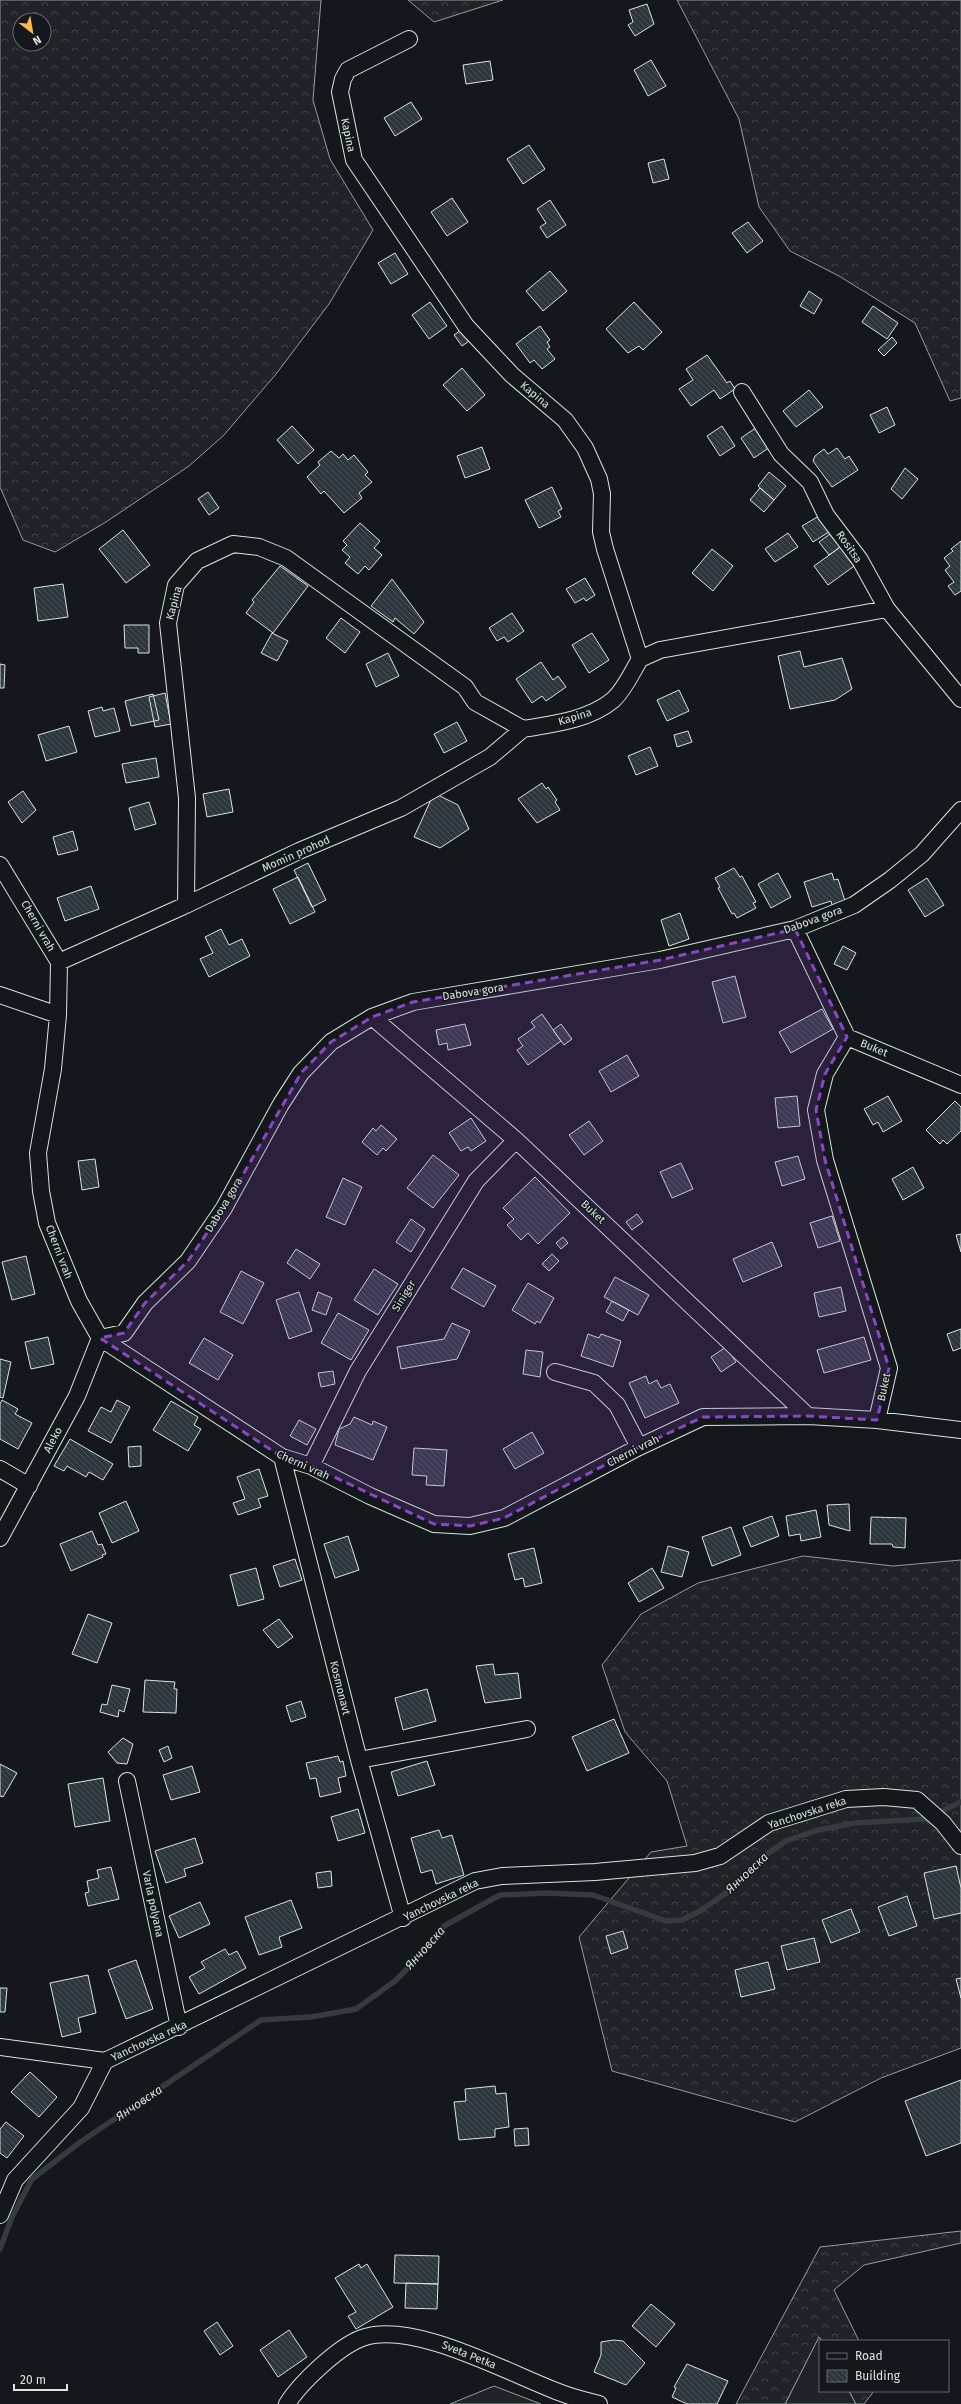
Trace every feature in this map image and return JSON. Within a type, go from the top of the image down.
[{"type":"street","name":"Kapina","points":[[186,905],[187,798],[168,623],[176,585],[197,561],[233,544],[259,547],[286,558],[465,687],[475,702],[523,729],[576,718],[595,711],[613,699],[628,680],[640,659],[605,549],[602,532],[602,494],[599,479],[585,448],[565,420],[512,375],[466,326],[354,160],[340,92],[343,79],[348,70],[409,39]]},
{"type":"street","name":"Rositsa","points":[[742,392],[781,454],[810,482],[826,515],[860,560],[887,608],[961,699]]},
{"type":"street","points":[[640,659],[660,650],[887,608]]},
{"type":"street","name":"Momin prohod","points":[[59,962],[186,905],[299,851],[400,808],[490,756],[523,729]]},
{"type":"street","name":"Dabova gora","points":[[100,1338],[124,1333],[145,1303],[188,1262],[224,1208],[281,1104],[301,1073],[331,1042],[372,1018],[413,1002],[660,960],[795,929],[854,904],[890,880],[922,854],[961,810]]},
{"type":"street","name":"Cherni vrah","points":[[0,865],[59,962],[58,1015],[53,1069],[38,1153],[41,1190],[47,1223],[59,1256],[79,1301],[100,1338],[282,1457],[311,1466],[370,1496],[434,1524],[470,1526],[504,1518],[639,1447],[703,1417],[808,1416],[877,1420],[961,1430]]},
{"type":"street","points":[[795,929],[847,1037]]},
{"type":"street","points":[[0,995],[58,1015]]},
{"type":"street","name":"Buket","points":[[372,1018],[516,1140],[808,1416]]},
{"type":"street","name":"Buket","points":[[877,1420],[889,1368],[826,1160],[816,1110],[825,1074],[847,1037],[961,1085]]},
{"type":"street","name":"Siniger","points":[[311,1466],[358,1371],[476,1180],[516,1140]]},
{"type":"street","name":"Aleko","points":[[0,1538],[77,1396],[100,1338]]},
{"type":"street","points":[[555,1372],[594,1383],[617,1405],[639,1447]]},
{"type":"street","name":"Kosmonavt","points":[[282,1457],[359,1760],[403,1918]]},
{"type":"street","points":[[0,1469],[29,1486]]},
{"type":"street","points":[[359,1760],[527,1729]]},
{"type":"street","name":"Varla polyana","points":[[127,1781],[179,2027]]},
{"type":"street","name":"Yanchovska reka","points":[[0,2215],[16,2180],[81,2108],[105,2061],[179,2027],[403,1918],[475,1881],[502,1876],[595,1872],[695,1863],[720,1856],[770,1823],[846,1799],[884,1797],[917,1800],[943,1823],[961,1846]]},
{"type":"street","points":[[0,2047],[105,2061]]},
{"type":"street","name":"Sveta Petka","points":[[286,2404],[308,2378],[335,2355],[362,2338],[393,2334],[440,2343],[564,2394],[599,2404]]},
{"type":"highlighted area","points":[[795,929],[847,1037],[825,1074],[816,1110],[825,1160],[889,1368],[877,1420],[808,1416],[703,1417],[639,1447],[504,1518],[470,1526],[434,1524],[311,1466],[282,1457],[100,1338],[124,1333],[145,1303],[188,1261],[224,1208],[301,1073],[331,1042],[372,1017],[413,1002],[660,960]]},
{"type":"green space","points":[[0,0],[321,0],[313,100],[330,159],[373,230],[329,304],[276,374],[224,435],[189,466],[106,522],[55,552],[23,540],[0,487]]},
{"type":"green space","points":[[408,0],[503,0],[434,22]]},
{"type":"green space","points":[[677,0],[961,0],[961,398],[950,401],[915,323],[839,276],[790,251],[759,207],[739,119]]},
{"type":"green space","points":[[803,1556],[893,1566],[961,1560],[961,2048],[881,2078],[795,2122],[612,2071],[579,1937],[651,1852],[687,1846],[667,1781],[625,1732],[602,1665],[641,1614],[698,1583]]},
{"type":"green space","points":[[961,2231],[961,2243],[864,2265],[834,2290],[859,2340],[821,2340],[819,2337],[785,2404],[736,2404],[820,2247]]},
{"type":"green space","points":[[819,2336],[821,2340],[819,2340],[819,2392],[850,2392],[856,2404],[785,2404]]},
{"type":"green space","points":[[494,2386],[541,2404],[450,2404]]},
{"type":"green space","points":[[850,2392],[873,2392],[864,2404],[856,2404]]},
{"type":"building","points":[[647,4],[654,24],[635,36],[628,25],[633,22],[629,10]]},
{"type":"building","points":[[651,60],[666,86],[648,96],[634,70]]},
{"type":"building","points":[[490,61],[493,80],[466,84],[463,65]]},
{"type":"building","points":[[411,102],[422,119],[395,136],[384,118]]},
{"type":"building","points":[[529,145],[545,169],[523,184],[507,159]]},
{"type":"building","points":[[664,159],[669,179],[653,183],[648,163]]},
{"type":"building","points":[[452,198],[468,222],[447,236],[431,212]]},
{"type":"building","points":[[550,200],[566,225],[547,238],[540,227],[546,223],[537,209]]},
{"type":"building","points":[[748,222],[763,241],[747,253],[732,233]]},
{"type":"building","points":[[395,253],[408,274],[391,284],[378,263]]},
{"type":"building","points":[[550,271],[567,291],[543,311],[526,291]]},
{"type":"building","points":[[809,291],[822,300],[814,314],[800,306]]},
{"type":"building","points":[[430,302],[447,326],[429,339],[412,315]]},
{"type":"building","points":[[634,302],[662,332],[643,350],[639,346],[628,353],[606,329]]},
{"type":"building","points":[[873,306],[898,323],[887,339],[862,322]]},
{"type":"building","points":[[540,326],[550,340],[547,342],[550,347],[547,349],[555,359],[542,369],[534,360],[530,363],[516,344]]},
{"type":"building","points":[[464,328],[472,339],[462,346],[454,335]]},
{"type":"building","points":[[892,337],[897,343],[884,356],[878,350]]},
{"type":"building","points":[[707,355],[727,383],[730,381],[735,389],[720,399],[714,390],[691,406],[679,389],[693,380],[686,369]]},
{"type":"building","points":[[462,368],[485,395],[467,411],[443,385]]},
{"type":"building","points":[[809,390],[823,407],[796,427],[783,411]]},
{"type":"building","points":[[887,407],[895,425],[879,433],[870,415]]},
{"type":"building","points":[[760,425],[773,445],[754,458],[741,438]]},
{"type":"building","points":[[292,426],[314,450],[298,464],[277,440]]},
{"type":"building","points":[[722,426],[735,446],[720,456],[707,436]]},
{"type":"building","points":[[482,447],[490,469],[465,478],[457,456]]},
{"type":"building","points":[[837,448],[845,459],[849,456],[858,470],[832,487],[813,461],[815,456],[824,449],[828,454]]},
{"type":"building","points":[[331,451],[339,458],[343,454],[348,460],[354,455],[368,472],[365,475],[372,482],[359,493],[362,498],[344,513],[324,491],[321,494],[307,477],[320,465],[318,462]]},
{"type":"building","points":[[905,468],[918,479],[902,499],[891,489]]},
{"type":"building","points":[[769,472],[786,486],[774,500],[758,486]]},
{"type":"building","points":[[552,487],[562,509],[558,511],[561,517],[539,528],[525,500]]},
{"type":"building","points":[[760,488],[774,500],[764,512],[750,500]]},
{"type":"building","points":[[208,492],[219,508],[209,515],[198,499]]},
{"type":"building","points":[[819,516],[829,532],[813,542],[802,526]]},
{"type":"building","points":[[360,523],[380,541],[374,548],[382,555],[369,570],[365,566],[358,574],[345,563],[350,557],[342,550],[347,545],[343,541]]},
{"type":"building","points":[[123,530],[150,565],[126,583],[99,549]]},
{"type":"building","points":[[834,531],[843,545],[829,555],[819,542]]},
{"type":"building","points":[[788,533],[798,547],[775,562],[765,549]]},
{"type":"building","points":[[961,541],[961,591],[955,595],[948,586],[954,582],[945,570],[950,566],[944,558],[953,551],[951,549]]},
{"type":"building","points":[[843,545],[857,564],[828,585],[814,566]]},
{"type":"building","points":[[712,549],[733,566],[713,591],[692,573]]},
{"type":"building","points":[[280,566],[308,586],[273,633],[246,613],[254,602],[252,600]]},
{"type":"building","points":[[585,578],[595,595],[586,601],[584,598],[575,603],[566,589]]},
{"type":"building","points":[[392,579],[424,622],[414,634],[395,618],[393,622],[371,606]]},
{"type":"building","points":[[63,584],[68,617],[38,621],[34,588]]},
{"type":"building","points":[[512,613],[524,631],[508,642],[504,637],[497,641],[489,628]]},
{"type":"building","points":[[341,618],[360,632],[345,653],[326,638]]},
{"type":"building","points":[[124,625],[149,625],[149,653],[138,653],[138,648],[125,648]]},
{"type":"building","points":[[272,633],[288,641],[277,661],[261,653]]},
{"type":"building","points":[[592,633],[609,660],[589,673],[572,645]]},
{"type":"building","points":[[800,651],[804,667],[842,658],[852,689],[835,700],[790,709],[778,656]]},
{"type":"building","points":[[388,653],[399,676],[376,687],[366,664]]},
{"type":"building","points":[[541,662],[553,680],[558,676],[566,687],[546,701],[542,696],[532,703],[516,679]]},
{"type":"building","points":[[0,664],[5,665],[4,688],[0,688]]},
{"type":"building","points":[[679,690],[689,711],[667,721],[657,700]]},
{"type":"building","points":[[165,693],[171,724],[155,727],[149,697]]},
{"type":"building","points":[[153,694],[159,720],[131,726],[125,701]]},
{"type":"building","points":[[102,707],[103,711],[114,708],[120,731],[95,737],[88,711]]},
{"type":"building","points":[[457,722],[467,741],[444,753],[434,734]]},
{"type":"building","points":[[69,726],[77,752],[46,761],[38,735]]},
{"type":"building","points":[[688,731],[692,742],[677,747],[674,735]]},
{"type":"building","points":[[650,747],[658,766],[636,775],[628,756]]},
{"type":"building","points":[[156,758],[159,777],[126,783],[122,764]]},
{"type":"building","points":[[542,783],[546,789],[548,787],[557,800],[555,802],[560,810],[537,823],[518,799]]},
{"type":"building","points":[[229,789],[233,812],[207,817],[203,794]]},
{"type":"building","points":[[23,791],[36,810],[22,823],[8,802]]},
{"type":"building","points":[[434,793],[458,805],[469,829],[440,848],[414,837]]},
{"type":"building","points":[[149,802],[156,824],[135,830],[129,808]]},
{"type":"building","points":[[73,831],[78,850],[58,855],[53,837]]},
{"type":"building","points":[[308,863],[326,900],[312,907],[294,870]]},
{"type":"building","points":[[734,868],[740,877],[742,876],[756,902],[753,903],[756,908],[737,918],[734,913],[732,914],[718,888],[720,887],[715,878]]},
{"type":"building","points":[[778,873],[791,897],[771,908],[758,884]]},
{"type":"building","points":[[832,873],[834,880],[838,879],[845,901],[832,905],[831,901],[812,907],[804,882]]},
{"type":"building","points":[[298,877],[315,912],[290,924],[273,889]]},
{"type":"building","points":[[927,878],[944,905],[925,917],[908,890]]},
{"type":"building","points":[[91,886],[99,909],[65,921],[57,898]]},
{"type":"building","points":[[680,913],[689,939],[669,946],[661,920]]},
{"type":"building","points":[[221,929],[229,945],[242,939],[250,956],[209,977],[200,959],[213,953],[205,937]]},
{"type":"building","points":[[843,946],[856,953],[847,970],[834,964]]},
{"type":"building","points":[[735,976],[746,1017],[723,1023],[712,982]]},
{"type":"building","points":[[822,1009],[833,1029],[791,1053],[779,1032]]},
{"type":"building","points":[[542,1014],[561,1041],[528,1065],[517,1050],[523,1046],[518,1039],[535,1027],[531,1022]]},
{"type":"building","points":[[465,1024],[471,1045],[448,1050],[447,1043],[439,1045],[436,1030]]},
{"type":"building","points":[[561,1024],[572,1039],[564,1045],[553,1030]]},
{"type":"building","points":[[627,1055],[639,1076],[611,1092],[599,1071]]},
{"type":"building","points":[[797,1096],[800,1126],[778,1128],[775,1098]]},
{"type":"building","points":[[888,1096],[902,1121],[883,1132],[878,1122],[873,1125],[864,1109]]},
{"type":"building","points":[[955,1101],[961,1107],[961,1131],[947,1144],[943,1140],[940,1144],[926,1130]]},
{"type":"building","points":[[471,1118],[486,1141],[471,1151],[468,1147],[461,1151],[449,1133]]},
{"type":"building","points":[[589,1121],[603,1141],[584,1155],[569,1135]]},
{"type":"building","points":[[381,1125],[397,1139],[386,1151],[383,1148],[377,1155],[362,1142],[373,1128],[376,1131]]},
{"type":"building","points":[[433,1155],[459,1175],[433,1208],[407,1188]]},
{"type":"building","points":[[798,1156],[805,1179],[782,1186],[775,1162]]},
{"type":"building","points":[[95,1159],[99,1187],[82,1190],[78,1161]]},
{"type":"building","points":[[681,1163],[693,1189],[672,1198],[660,1172]]},
{"type":"building","points":[[913,1167],[924,1188],[903,1200],[892,1179]]},
{"type":"building","points":[[535,1177],[570,1213],[538,1244],[528,1233],[521,1240],[507,1225],[514,1219],[503,1208]]},
{"type":"building","points":[[343,1178],[362,1187],[345,1225],[326,1217]]},
{"type":"building","points":[[637,1214],[643,1222],[632,1230],[626,1222]]},
{"type":"building","points":[[832,1216],[840,1241],[818,1248],[810,1223]]},
{"type":"building","points":[[411,1219],[425,1229],[411,1252],[396,1242]]},
{"type":"building","points":[[961,1234],[961,1252],[956,1235]]},
{"type":"building","points":[[563,1237],[568,1243],[561,1249],[556,1243]]},
{"type":"building","points":[[772,1242],[782,1266],[743,1282],[733,1259]]},
{"type":"building","points":[[296,1249],[320,1264],[310,1279],[287,1263]]},
{"type":"building","points":[[552,1254],[559,1261],[549,1271],[542,1264]]},
{"type":"building","points":[[26,1256],[35,1294],[12,1300],[2,1262]]},
{"type":"building","points":[[463,1268],[496,1286],[484,1307],[451,1288]]},
{"type":"building","points":[[374,1269],[398,1284],[378,1315],[354,1300]]},
{"type":"building","points":[[241,1271],[264,1283],[243,1324],[220,1312]]},
{"type":"building","points":[[615,1277],[649,1295],[638,1315],[604,1297]]},
{"type":"building","points":[[528,1283],[554,1298],[540,1323],[537,1321],[535,1324],[512,1310]]},
{"type":"building","points":[[841,1287],[846,1311],[819,1317],[814,1293]]},
{"type":"building","points":[[299,1292],[312,1331],[289,1339],[276,1300]]},
{"type":"building","points":[[318,1292],[332,1298],[326,1315],[312,1310]]},
{"type":"building","points":[[612,1301],[629,1310],[623,1321],[606,1312]]},
{"type":"building","points":[[338,1313],[369,1330],[351,1360],[321,1343]]},
{"type":"building","points":[[452,1323],[470,1331],[457,1359],[401,1369],[397,1347],[444,1339]]},
{"type":"building","points":[[961,1329],[961,1348],[953,1351],[947,1334]]},
{"type":"building","points":[[588,1334],[599,1338],[601,1334],[621,1341],[613,1367],[581,1356]]},
{"type":"building","points":[[48,1337],[54,1364],[31,1369],[25,1342]]},
{"type":"building","points":[[864,1337],[871,1360],[824,1373],[817,1350]]},
{"type":"building","points":[[204,1338],[233,1355],[218,1380],[189,1363]]},
{"type":"building","points":[[726,1347],[736,1362],[721,1372],[711,1357]]},
{"type":"building","points":[[526,1350],[543,1352],[540,1377],[523,1374]]},
{"type":"building","points":[[0,1359],[11,1362],[3,1398],[0,1397]]},
{"type":"building","points":[[333,1371],[335,1384],[321,1387],[318,1373]]},
{"type":"building","points":[[646,1376],[649,1384],[657,1380],[661,1388],[670,1384],[679,1403],[645,1418],[629,1383]]},
{"type":"building","points":[[2,1400],[18,1409],[15,1414],[32,1423],[18,1449],[0,1439],[0,1404]]},
{"type":"building","points":[[117,1400],[130,1407],[111,1443],[88,1431],[101,1407],[111,1412]]},
{"type":"building","points":[[171,1401],[198,1417],[194,1425],[201,1429],[188,1451],[153,1430]]},
{"type":"building","points":[[354,1417],[372,1425],[373,1421],[387,1427],[373,1460],[335,1445],[339,1429],[350,1424]]},
{"type":"building","points":[[299,1420],[316,1429],[307,1445],[290,1436]]},
{"type":"building","points":[[532,1432],[544,1453],[515,1469],[503,1449]]},
{"type":"building","points":[[70,1439],[113,1464],[103,1480],[89,1472],[86,1477],[67,1466],[64,1471],[54,1466]]},
{"type":"building","points":[[141,1446],[141,1466],[129,1467],[128,1447]]},
{"type":"building","points":[[414,1448],[447,1450],[444,1486],[426,1485],[427,1476],[412,1475]]},
{"type":"building","points":[[259,1469],[268,1496],[258,1499],[261,1507],[238,1515],[233,1503],[245,1499],[237,1477]]},
{"type":"building","points":[[126,1501],[139,1531],[112,1543],[99,1513]]},
{"type":"building","points":[[849,1504],[850,1531],[829,1525],[827,1505]]},
{"type":"building","points":[[816,1510],[821,1537],[801,1541],[800,1534],[789,1536],[786,1516]]},
{"type":"building","points":[[772,1516],[779,1536],[751,1547],[743,1527]]},
{"type":"building","points":[[871,1517],[906,1518],[905,1548],[893,1547],[892,1544],[870,1544]]},
{"type":"building","points":[[731,1527],[741,1555],[712,1566],[702,1537]]},
{"type":"building","points":[[92,1531],[98,1545],[102,1544],[106,1554],[102,1555],[103,1557],[71,1571],[60,1544]]},
{"type":"building","points":[[348,1536],[359,1570],[335,1578],[324,1544]]},
{"type":"building","points":[[668,1546],[689,1552],[682,1577],[661,1572]]},
{"type":"building","points":[[534,1548],[542,1583],[525,1587],[523,1578],[515,1580],[508,1554]]},
{"type":"building","points":[[295,1559],[302,1580],[280,1587],[273,1566]]},
{"type":"building","points":[[256,1568],[264,1599],[238,1606],[230,1575]]},
{"type":"building","points":[[652,1568],[664,1588],[639,1602],[628,1583]]},
{"type":"building","points":[[88,1614],[112,1623],[97,1663],[72,1654]]},
{"type":"building","points":[[279,1619],[293,1637],[278,1648],[263,1630]]},
{"type":"building","points":[[493,1664],[495,1675],[518,1673],[521,1698],[485,1703],[476,1666]]},
{"type":"building","points":[[145,1680],[175,1682],[174,1689],[177,1689],[176,1713],[143,1712]]},
{"type":"building","points":[[112,1685],[130,1689],[124,1712],[119,1710],[118,1717],[100,1712],[102,1704],[107,1705]]},
{"type":"building","points":[[427,1689],[436,1721],[403,1730],[395,1698]]},
{"type":"building","points":[[301,1701],[306,1717],[291,1722],[286,1706]]},
{"type":"building","points":[[614,1719],[629,1753],[587,1771],[572,1737]]},
{"type":"building","points":[[123,1738],[133,1744],[127,1764],[117,1763],[108,1752]]},
{"type":"building","points":[[168,1746],[172,1758],[164,1762],[159,1750]]},
{"type":"building","points":[[338,1756],[340,1762],[343,1761],[346,1776],[338,1778],[341,1792],[320,1797],[316,1778],[310,1779],[306,1763]]},
{"type":"building","points":[[427,1761],[435,1785],[398,1796],[391,1772]]},
{"type":"building","points":[[0,1764],[17,1773],[3,1797],[0,1796]]},
{"type":"building","points":[[192,1766],[200,1792],[171,1800],[163,1775]]},
{"type":"building","points":[[103,1778],[110,1821],[75,1827],[68,1784]]},
{"type":"building","points":[[358,1809],[365,1833],[338,1841],[331,1817]]},
{"type":"building","points":[[439,1830],[442,1838],[452,1835],[464,1875],[436,1884],[432,1870],[421,1873],[411,1838]]},
{"type":"building","points":[[195,1838],[203,1863],[184,1869],[186,1876],[166,1883],[155,1851]]},
{"type":"building","points":[[956,1866],[961,1888],[961,1913],[934,1919],[924,1873]]},
{"type":"building","points":[[111,1867],[119,1899],[88,1906],[85,1893],[89,1892],[87,1881],[99,1878],[97,1870]]},
{"type":"building","points":[[331,1871],[332,1886],[318,1888],[316,1873]]},
{"type":"building","points":[[907,1896],[917,1926],[889,1936],[878,1907]]},
{"type":"building","points":[[291,1900],[302,1928],[279,1937],[282,1947],[259,1955],[245,1917]]},
{"type":"building","points":[[200,1902],[210,1924],[179,1938],[169,1916]]},
{"type":"building","points":[[851,1909],[860,1932],[831,1943],[822,1920]]},
{"type":"building","points":[[623,1931],[628,1948],[611,1954],[606,1936]]},
{"type":"building","points":[[814,1938],[820,1962],[787,1970],[781,1946]]},
{"type":"building","points":[[225,1949],[229,1955],[237,1951],[246,1968],[199,1994],[189,1977],[205,1968],[201,1962]]},
{"type":"building","points":[[136,1960],[153,2009],[126,2019],[108,1970]]},
{"type":"building","points":[[768,1962],[775,1989],[741,1997],[735,1970]]},
{"type":"building","points":[[88,1975],[96,2013],[78,2018],[81,2032],[62,2037],[50,1983]]},
{"type":"building","points":[[961,1978],[961,1998],[956,1979]]},
{"type":"building","points":[[0,1988],[7,1988],[5,2012],[0,2012]]},
{"type":"building","points":[[30,2072],[57,2097],[39,2117],[11,2092]]},
{"type":"building","points":[[961,2080],[961,2143],[926,2156],[905,2101]]},
{"type":"building","points":[[495,2086],[496,2094],[506,2093],[509,2127],[495,2129],[495,2137],[459,2140],[454,2102],[466,2101],[465,2089]]},
{"type":"building","points":[[6,2122],[24,2136],[7,2158],[0,2153],[0,2129]]},
{"type":"building","points":[[528,2128],[529,2145],[515,2146],[514,2129]]},
{"type":"building","points":[[395,2255],[439,2256],[438,2284],[394,2283]]},
{"type":"building","points":[[359,2264],[361,2268],[367,2264],[393,2307],[356,2329],[348,2316],[356,2312],[335,2278]]},
{"type":"building","points":[[406,2283],[438,2284],[437,2309],[405,2308]]},
{"type":"building","points":[[651,2304],[675,2324],[656,2347],[632,2326]]},
{"type":"building","points":[[217,2322],[233,2346],[220,2355],[204,2331]]},
{"type":"building","points":[[289,2330],[307,2357],[278,2377],[260,2350]]},
{"type":"building","points":[[614,2340],[623,2341],[645,2363],[626,2385],[594,2372],[601,2355],[601,2342]]},
{"type":"building","points":[[687,2364],[728,2381],[717,2404],[687,2404],[672,2397],[676,2388],[674,2387]]},
{"type":"waterway","name":"Янчовска","points":[[0,2249],[12,2217],[32,2179],[79,2143],[261,2020],[311,2017],[356,2009],[395,1981],[416,1960],[444,1926],[500,1895],[547,1893],[593,1895],[666,1921],[682,1920],[698,1912],[722,1896],[740,1882],[764,1856],[786,1841],[818,1830],[855,1823],[925,1819],[961,1802]]}]
